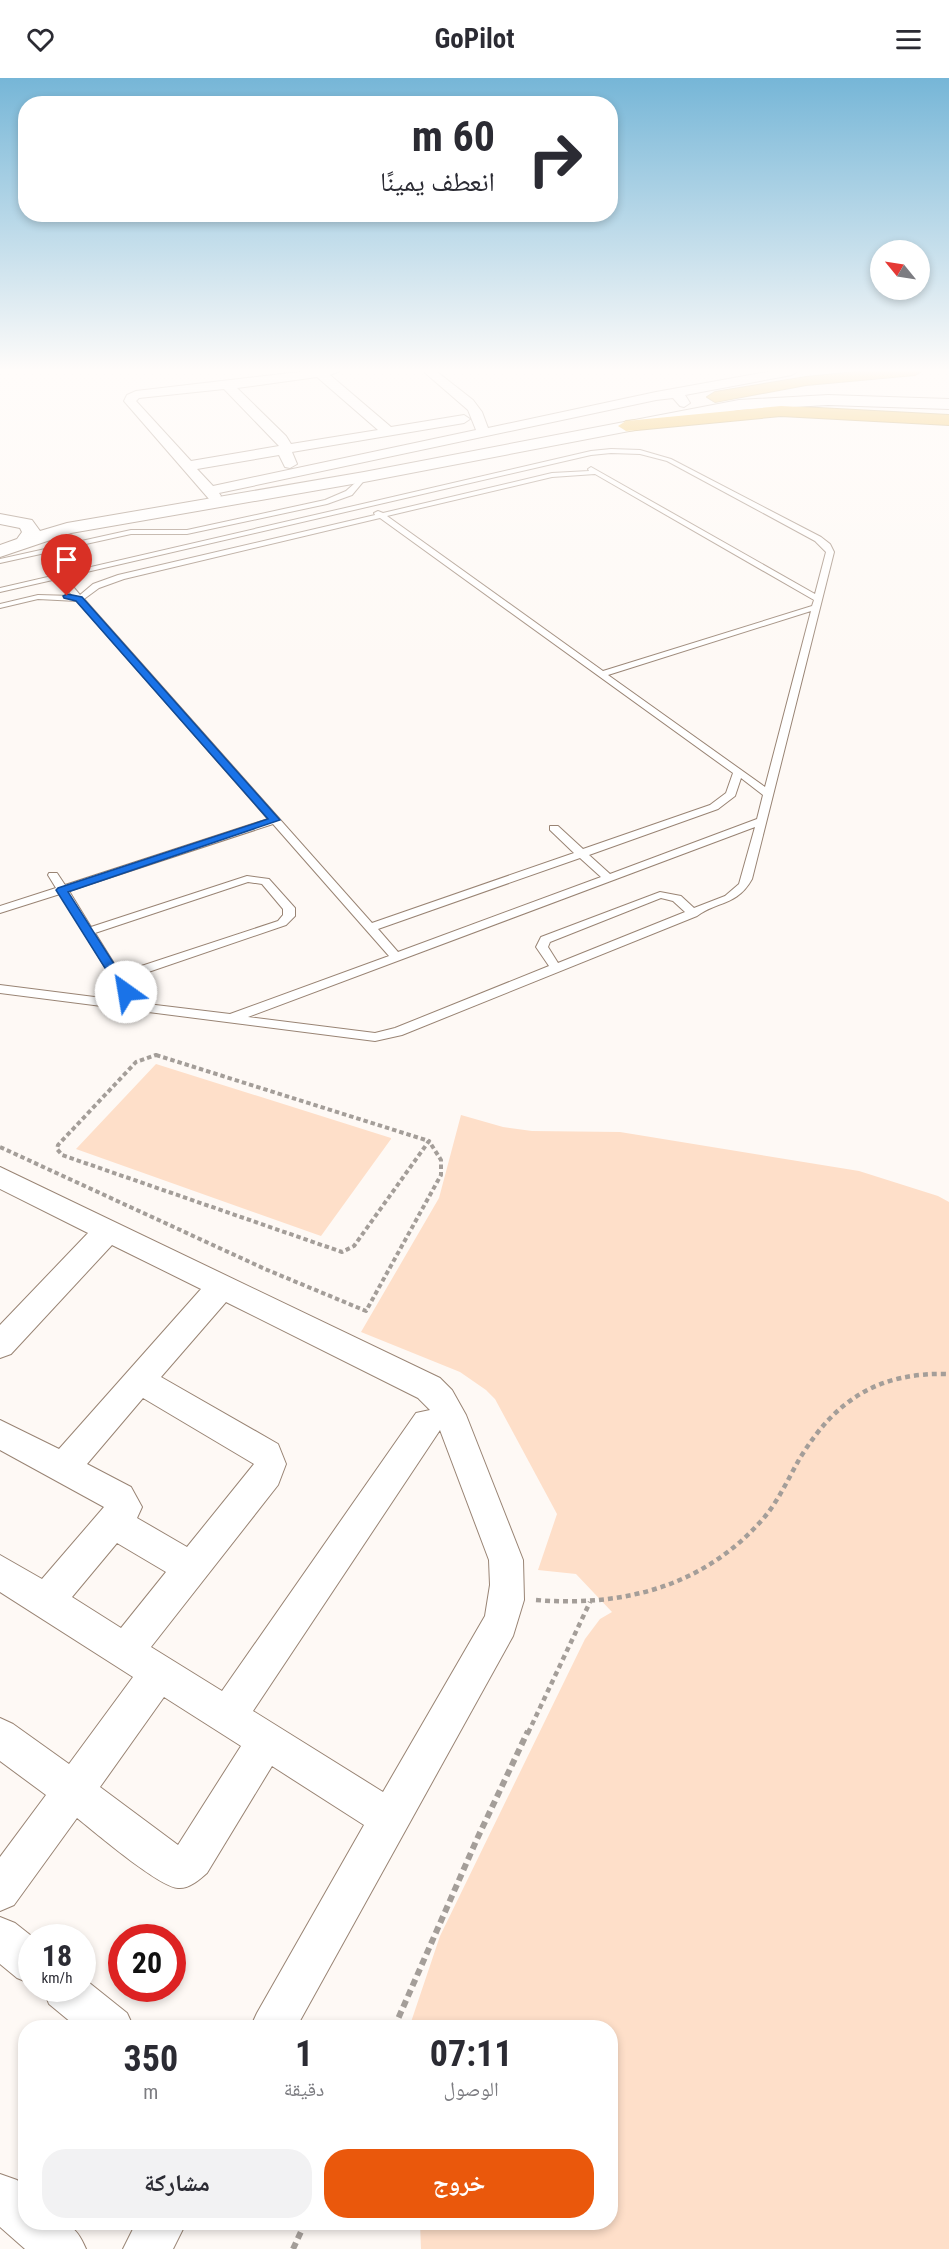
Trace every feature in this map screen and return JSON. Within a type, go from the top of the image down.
[{"type":"main road","points":[[0,519],[20,521],[93,514],[317,472]]},
{"type":"main road","points":[[0,550],[67,528],[388,472]]},
{"type":"main road","points":[[20,521],[30,528],[29,536],[25,541]]},
{"type":"street","points":[[194,472],[212,493],[293,472]]},
{"type":"street","points":[[0,1177],[429,1388],[441,1400],[450,1415],[506,1560],[509,1577],[508,1594],[500,1624],[277,2020]]},
{"type":"street","points":[[0,1345],[109,1230]]},
{"type":"street","points":[[63,1468],[222,1286]]},
{"type":"street","points":[[125,1651],[266,1474],[270,1464],[266,1454],[139,1380]]},
{"type":"street","points":[[227,1716],[426,1423]]},
{"type":"street","points":[[0,1434],[119,1498],[124,1507],[114,1522],[46,1601]]},
{"type":"street","points":[[114,1522],[191,1568]]},
{"type":"street","points":[[0,1572],[390,1819]]},
{"type":"street","points":[[0,1891],[159,1673]]},
{"type":"street","points":[[0,1737],[170,1865],[182,1868],[193,1859],[266,1741]]},
{"type":"street","points":[[0,1938],[18,1952]]},
{"type":"street","points":[[79,2002],[102,2020]]},
{"type":"street","points":[[0,2197],[18,2212]]},
{"type":"street","points":[[39,2230],[62,2249]]},
{"type":"street","points":[[147,2249],[158,2230]]},
{"type":"lane","points":[[0,590],[507,472]]},
{"type":"lane","points":[[0,606],[38,597],[79,599],[96,586],[114,579],[552,475],[593,472]]},
{"type":"lane","points":[[599,472],[817,603]]},
{"type":"lane","points":[[0,989],[364,1037],[387,1035],[729,898],[743,886],[747,879],[830,552],[827,546],[692,472]]},
{"type":"lane","points":[[0,561],[131,532],[188,532],[327,502],[349,494],[364,477]]},
{"type":"lane","points":[[367,505],[769,794]]},
{"type":"lane","points":[[235,550],[246,559]]},
{"type":"lane","points":[[59,576],[396,957]]},
{"type":"lane","points":[[601,674],[817,603]]},
{"type":"lane","points":[[370,928],[714,807],[731,794],[738,772]]},
{"type":"lane","points":[[0,910],[275,820]]},
{"type":"lane","points":[[228,1019],[762,821]]},
{"type":"lane","points":[[554,828],[608,878]]},
{"type":"lane","points":[[53,875],[135,1007]]},
{"type":"lane","points":[[88,932],[254,878],[267,883],[289,908],[290,916],[282,923],[117,978]]},
{"type":"lane","points":[[556,968],[542,947],[545,940],[550,938],[660,895],[676,898],[693,914]]},
{"type":"path","points":[[0,1148],[255,1264],[366,1311],[441,1175],[441,1160],[429,1141],[156,1055],[136,1062],[62,1140],[57,1149],[62,1155],[342,1251],[354,1246],[429,1141]]},
{"type":"path","points":[[508,1594],[553,1602],[590,1602],[642,1595],[670,1585],[719,1558],[743,1539],[763,1518],[780,1495],[812,1439],[843,1403],[870,1387],[902,1375],[949,1374]]},
{"type":"path","points":[[398,2020],[464,1868],[590,1602]]},
{"type":"path","points":[[293,2249],[302,2230]]},
{"type":"shaded area","points":[[156,1064],[391,1139],[321,1236],[76,1149]]},
{"type":"shaded area","points":[[461,1115],[503,1127],[532,1131],[620,1132],[859,1171],[938,1196],[949,1202],[949,2249],[421,2249],[420,2230],[618,2230],[618,2020],[412,2020],[440,1936],[585,1639],[600,1619],[612,1612],[576,1574],[538,1570],[557,1514],[495,1399],[460,1372],[361,1332],[439,1198]]},
{"type":"route","points":[[67,596],[79,599],[275,820],[62,890],[126,992]]}]
